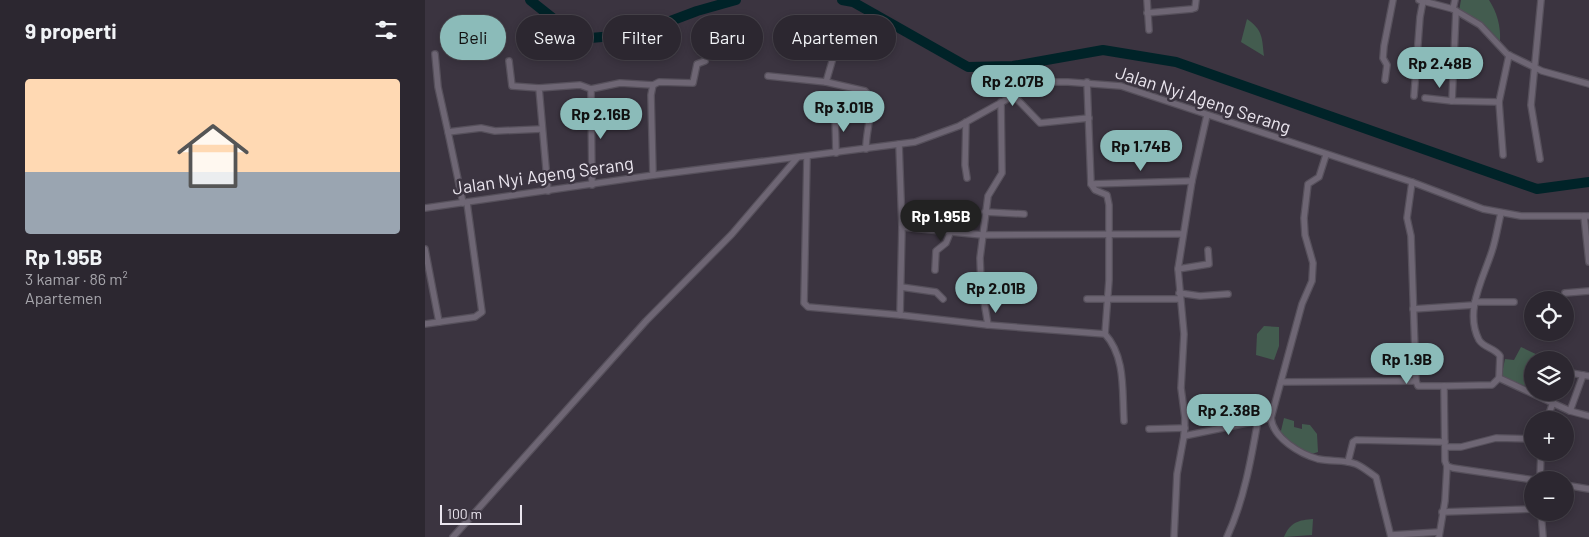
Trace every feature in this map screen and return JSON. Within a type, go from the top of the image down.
[{"type":"street","points":[[1147,0],[1149,30]]},
{"type":"street","points":[[1147,13],[1192,9],[1195,8],[1196,0]]},
{"type":"street","points":[[1385,80],[1387,65],[1383,58],[1384,46],[1393,0]]},
{"type":"street","points":[[1452,101],[1455,0]]},
{"type":"street","points":[[1540,159],[1532,114],[1541,0]]},
{"type":"street","points":[[1414,96],[1421,1],[1455,10],[1480,25],[1502,50],[1535,68],[1589,84]]},
{"type":"street","points":[[425,324],[475,317],[482,312],[465,203],[439,88],[435,54]]},
{"type":"street","points":[[1503,155],[1499,129],[1499,102],[1509,55]]},
{"type":"street","points":[[826,82],[832,60]]},
{"type":"street","points":[[509,61],[512,86],[539,88],[580,85],[591,89],[620,83],[653,85],[659,82],[693,83],[697,64],[705,61]]},
{"type":"street","points":[[768,76],[826,82],[869,93],[872,104],[867,126],[866,149]]},
{"type":"street","points":[[1087,82],[1091,184],[1095,190],[1107,195],[1109,233],[1108,299],[1105,334],[1117,352],[1121,376],[1124,421]]},
{"type":"street","name":"Jalan Nyi Ageng Serang","points":[[425,208],[899,144],[929,138],[966,122],[1013,95],[1039,84],[1087,82],[1121,86],[1412,182],[1483,209],[1521,216],[1587,216]]},
{"type":"street","points":[[653,85],[651,95],[653,176]]},
{"type":"street","points":[[539,88],[541,129],[548,191]]},
{"type":"street","points":[[591,89],[592,185]]},
{"type":"street","points":[[1013,95],[1040,123],[1089,118]]},
{"type":"street","points":[[1425,98],[1452,101],[1499,102]]},
{"type":"street","points":[[988,325],[980,274],[982,235],[989,192],[1002,173],[1001,102]]},
{"type":"street","points":[[835,113],[836,153]]},
{"type":"street","points":[[1174,537],[1177,474],[1185,428],[1181,388],[1184,334],[1179,296],[1178,268],[1192,181],[1207,115]]},
{"type":"street","points":[[966,122],[967,178]]},
{"type":"street","points":[[448,132],[481,128],[495,131],[541,129]]},
{"type":"street","points":[[899,144],[902,227],[901,315]]},
{"type":"street","points":[[1327,155],[1319,177],[1308,184],[1304,218],[1305,235],[1313,263],[1312,281],[1302,304],[1271,418],[1275,430],[1283,440],[1307,454],[1318,459],[1356,464],[1375,477],[1391,536],[1439,535],[1445,501],[1447,466],[1444,386]]},
{"type":"street","points":[[807,157],[804,303],[808,307],[988,325],[1105,334]]},
{"type":"street","points":[[453,537],[646,321],[732,234],[797,158]]},
{"type":"street","points":[[1091,184],[1192,181]]},
{"type":"street","points":[[1412,182],[1407,218],[1411,236],[1413,309],[1416,335],[1416,381],[1421,388],[1492,385],[1499,378],[1500,356],[1481,344],[1478,338],[1475,303],[1493,248],[1501,213]]},
{"type":"street","points":[[985,212],[1024,214]]},
{"type":"street","points":[[1587,216],[1589,262]]},
{"type":"street","points":[[902,227],[982,235],[1183,234]]},
{"type":"street","points":[[935,270],[936,251],[946,243],[950,233]]},
{"type":"street","points":[[425,249],[439,322]]},
{"type":"street","points":[[1178,268],[1209,264],[1208,250]]},
{"type":"street","points":[[901,287],[937,292],[943,299]]},
{"type":"street","points":[[1574,292],[1589,291]]},
{"type":"street","points":[[1087,299],[1228,294]]},
{"type":"street","points":[[1413,309],[1475,303],[1514,302]]},
{"type":"street","points":[[1499,378],[1570,411],[1586,376]]},
{"type":"street","points":[[1281,382],[1416,381]]},
{"type":"street","points":[[1550,411],[1553,402]]},
{"type":"street","points":[[1574,412],[1589,416]]},
{"type":"street","points":[[1184,436],[1271,418]]},
{"type":"street","points":[[1227,537],[1236,517],[1249,472],[1258,420]]},
{"type":"street","points":[[1149,429],[1185,428]]},
{"type":"street","points":[[1348,462],[1353,442],[1356,440],[1445,444],[1461,447],[1496,438],[1524,439]]},
{"type":"street","points":[[1447,466],[1524,479]]},
{"type":"street","points":[[1574,486],[1589,489]]},
{"type":"street","points":[[1442,512],[1524,509]]},
{"type":"street","points":[[1542,521],[1543,537]]},
{"type":"green space","points":[[1461,0],[1489,0],[1498,20],[1500,41],[1484,24],[1459,11]]},
{"type":"green space","points":[[1247,19],[1259,31],[1264,56],[1241,42]]},
{"type":"green space","points":[[1264,326],[1279,327],[1279,346],[1274,360],[1256,355],[1257,334]]},
{"type":"green space","points":[[1521,347],[1529,351],[1524,351],[1524,386],[1501,378],[1505,359],[1514,360]]},
{"type":"green space","points":[[1284,418],[1294,421],[1294,427],[1302,429],[1302,424],[1310,425],[1317,434],[1318,452],[1307,453],[1297,450],[1280,435]]},
{"type":"green space","points":[[1313,519],[1312,535],[1284,537],[1289,528],[1295,523]]},
{"type":"waterway","points":[[530,0],[579,39],[636,34],[697,11],[736,0]]},
{"type":"waterway","points":[[842,0],[853,2],[968,67],[1013,66],[1103,50],[1176,62],[1537,189],[1589,182]]}]
